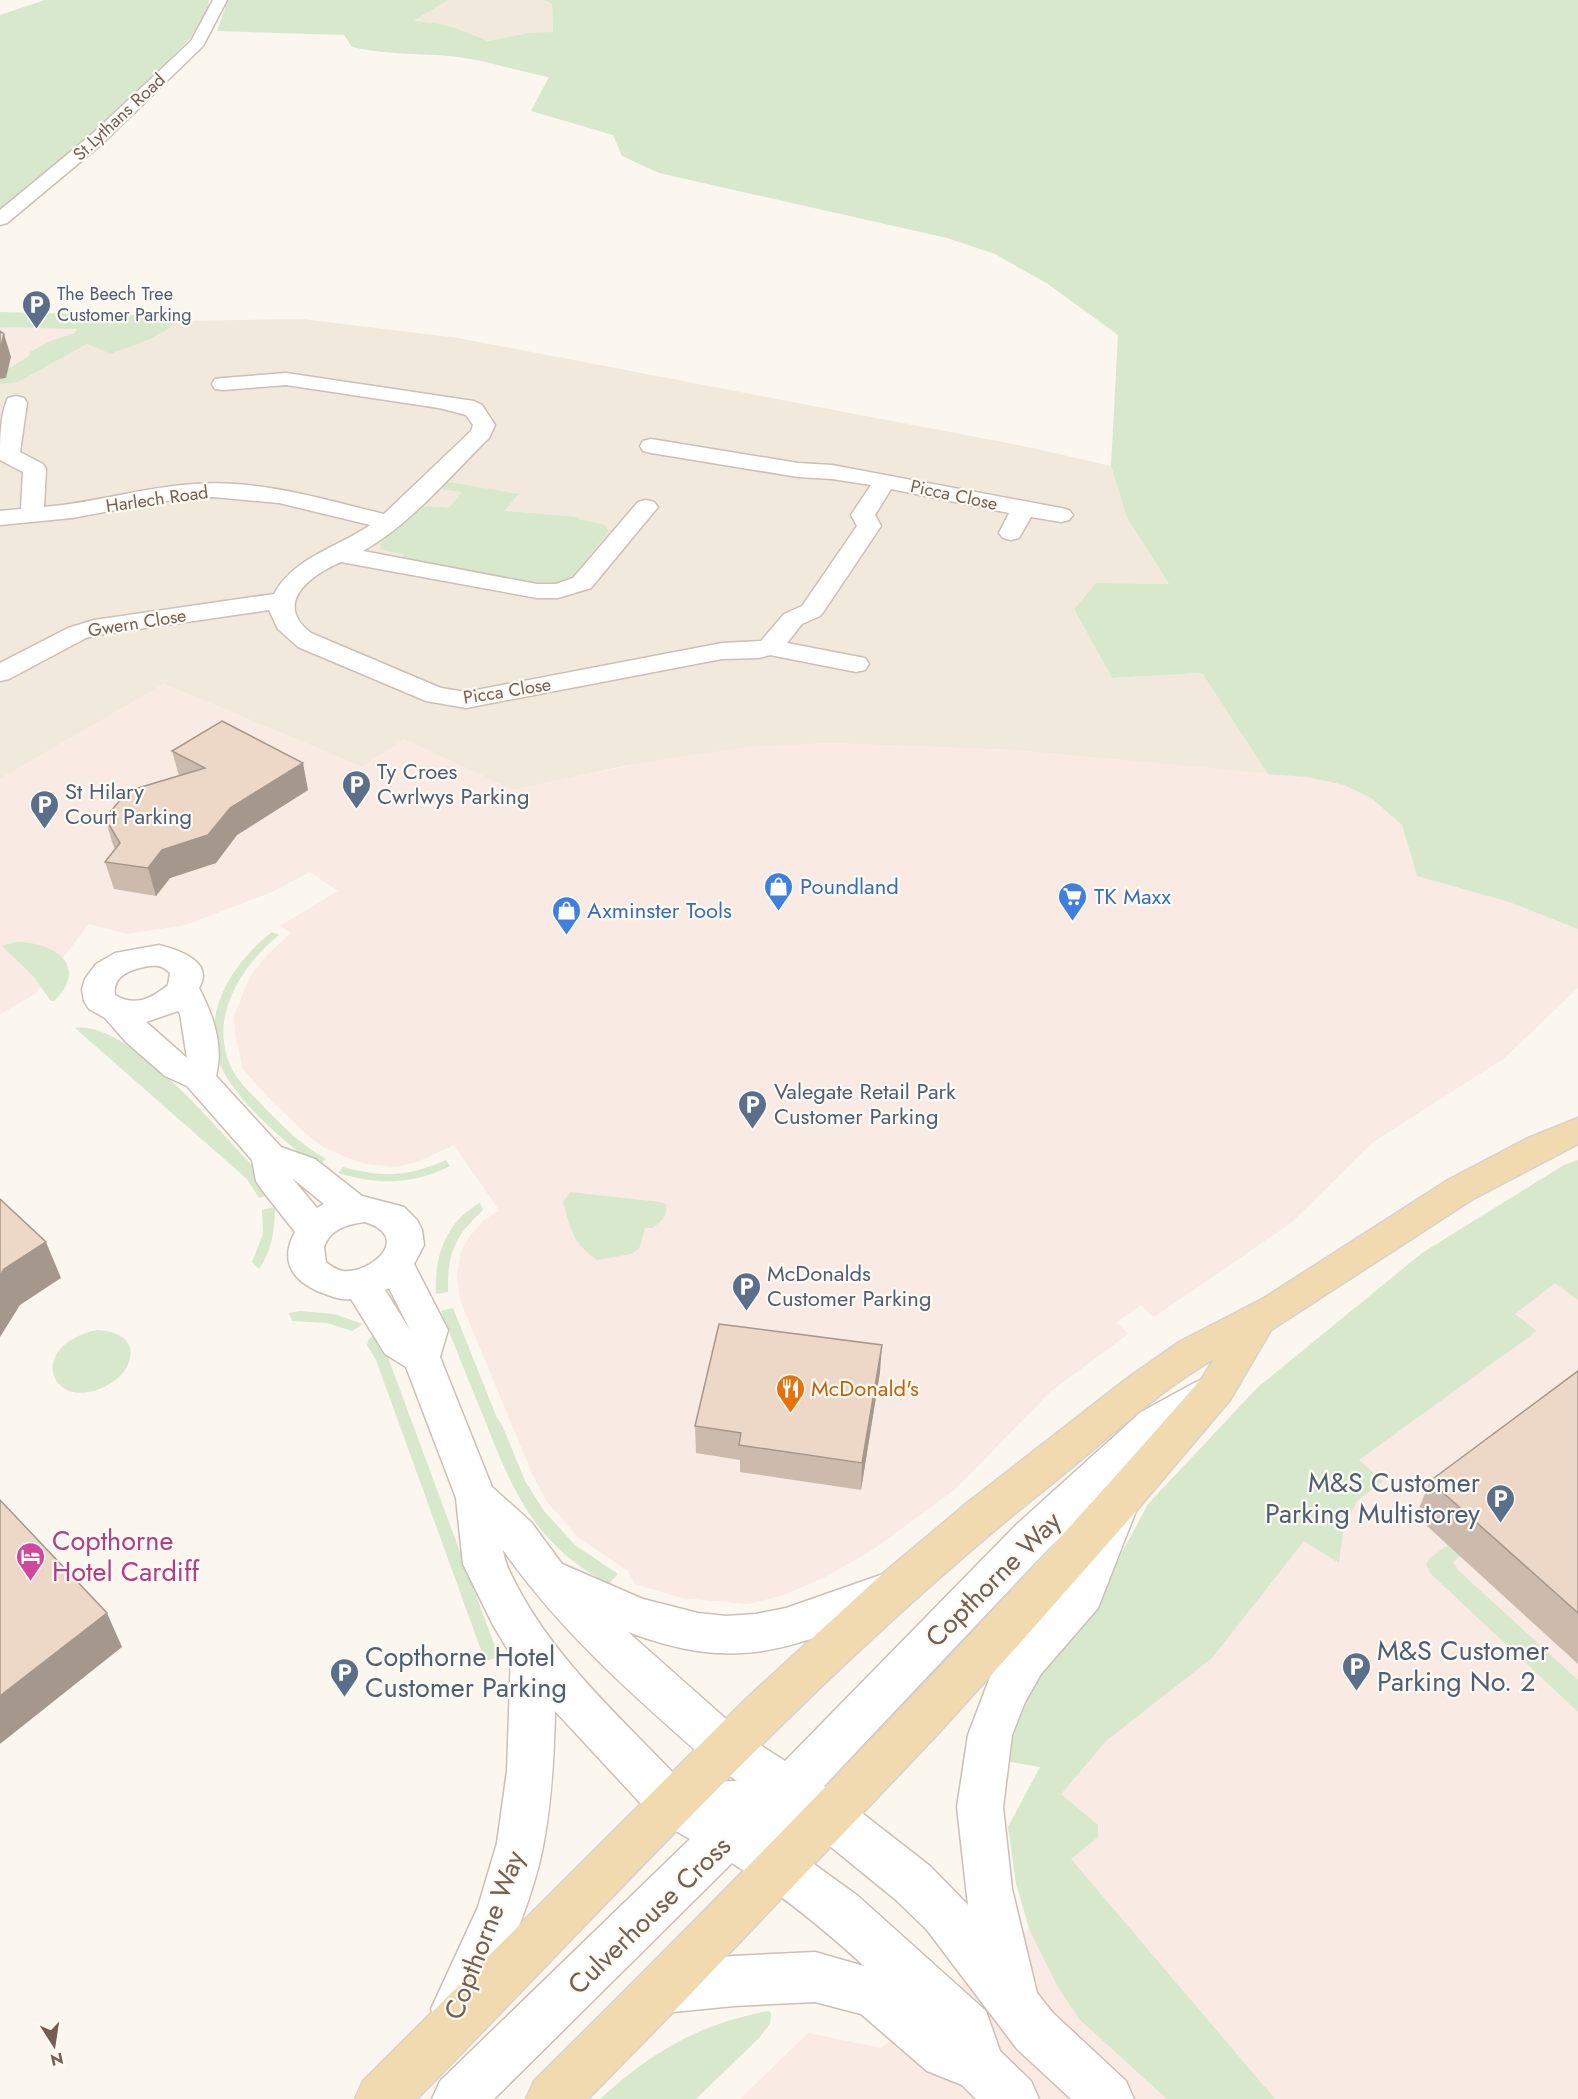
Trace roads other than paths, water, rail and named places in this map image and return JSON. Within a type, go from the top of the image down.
[{"type":"main road","points":[[381,2099],[727,1749],[895,1589],[1038,1471],[1184,1358],[1256,1322],[1418,1214],[1464,1187],[1509,1162],[1578,1130]]},
{"type":"main road","points":[[552,2099],[663,1988],[918,1723],[1117,1505],[1216,1389],[1256,1322]]},
{"type":"street","name":"St.Lythans Road","points":[[0,219],[97,139],[198,43],[220,0]]},
{"type":"street","points":[[217,384],[286,379],[439,401],[474,410],[481,417],[484,425],[481,433],[387,522],[363,541],[306,568],[290,586],[283,600]]},
{"type":"street","points":[[16,403],[8,455],[35,469],[32,516]]},
{"type":"street","name":"Picca Close","points":[[651,446],[798,470],[832,472],[1061,515]]},
{"type":"street","name":"Picca Close","points":[[770,647],[793,619],[811,611],[818,602],[869,526],[863,515],[885,481]]},
{"type":"street","name":"Harlech Road","points":[[0,518],[32,516],[211,490],[253,492],[302,501],[387,522]]},
{"type":"street","points":[[339,554],[537,591],[558,591],[582,583],[646,507]]},
{"type":"street","name":"Picca Close","points":[[1011,533],[1023,509]]},
{"type":"street","name":"Picca Close","points":[[283,600],[283,612],[287,625],[301,638],[450,699],[488,697],[691,655],[770,647],[856,664]]},
{"type":"street","name":"Gwern Close","points":[[0,673],[77,633],[94,628],[283,600]]},
{"type":"street","points":[[117,1011],[132,1014],[154,1009],[175,999],[183,988],[186,978],[184,969],[177,961],[159,955],[129,959],[106,972],[99,982],[97,992],[100,1001],[117,1011],[138,1034],[177,1068],[199,1078],[269,1156],[303,1168],[355,1210]]},
{"type":"street","points":[[183,988],[196,1014],[204,1058],[199,1078]]},
{"type":"street","points":[[269,1156],[274,1181],[314,1230]]},
{"type":"street","points":[[355,1210],[381,1211],[397,1220],[408,1242],[396,1265],[378,1278],[361,1284],[343,1285],[326,1282],[314,1274],[305,1260],[305,1247],[314,1230],[331,1216],[355,1210]]},
{"type":"street","points":[[396,1265],[429,1330],[421,1357]]},
{"type":"street","points":[[361,1284],[398,1343],[421,1357],[476,1498],[484,1564],[508,1611],[533,1652],[577,1704],[672,1804],[728,1834],[779,1866],[849,1920],[968,2029],[996,2083]]},
{"type":"street","name":"Copthorne Way","points":[[672,1804],[706,1807],[741,1805],[786,1787],[802,1776],[1032,1537],[1155,1424],[1216,1389]]},
{"type":"street","points":[[476,1498],[516,1535],[544,1574],[588,1624],[727,1749],[828,1815],[913,1883],[944,1913],[1035,2031],[1108,2099]]},
{"type":"street","points":[[1014,2003],[988,1889],[980,1807],[990,1735],[1006,1692],[1026,1660],[1083,1595],[1117,1505]]},
{"type":"street","points":[[544,1574],[620,1612],[660,1625],[724,1636],[786,1628],[895,1589]]},
{"type":"street","name":"Copthorne Way","points":[[443,2038],[481,1958],[509,1886],[520,1844],[528,1796],[533,1652]]},
{"type":"street","name":"Culverhouse Cross","points":[[458,2099],[728,1834],[759,1822],[792,1815],[828,1815]]},
{"type":"street","points":[[663,1988],[734,1981],[815,1977],[874,1993],[945,2053],[996,2083]]},
{"type":"place","name":"The Beech Tree Customer Parking","points":[[36,330]]},
{"type":"place","name":"Ty Croes Cwrlwys Parking","points":[[356,810]]},
{"type":"place","name":"St Hilary Court Parking","points":[[44,830]]},
{"type":"place","name":"Poundland","points":[[779,912]]},
{"type":"place","name":"TK Maxx","points":[[1073,922]]},
{"type":"place","name":"Axminster Tools","points":[[566,936]]},
{"type":"place","name":"Valegate Retail Park Customer Parking","points":[[753,1130]]},
{"type":"place","name":"McDonalds Customer Parking","points":[[746,1312]]},
{"type":"place","name":"McDonald's","points":[[790,1414]]},
{"type":"place","name":"M&S Customer Parking Multistorey","points":[[1501,1524]]},
{"type":"place","name":"Copthorne Hotel Cardiff","points":[[31,1582]]},
{"type":"place","name":"M&S Customer Parking No. 2","points":[[1356,1692]]},
{"type":"place","name":"Copthorne Hotel Customer Parking","points":[[344,1698]]}]
